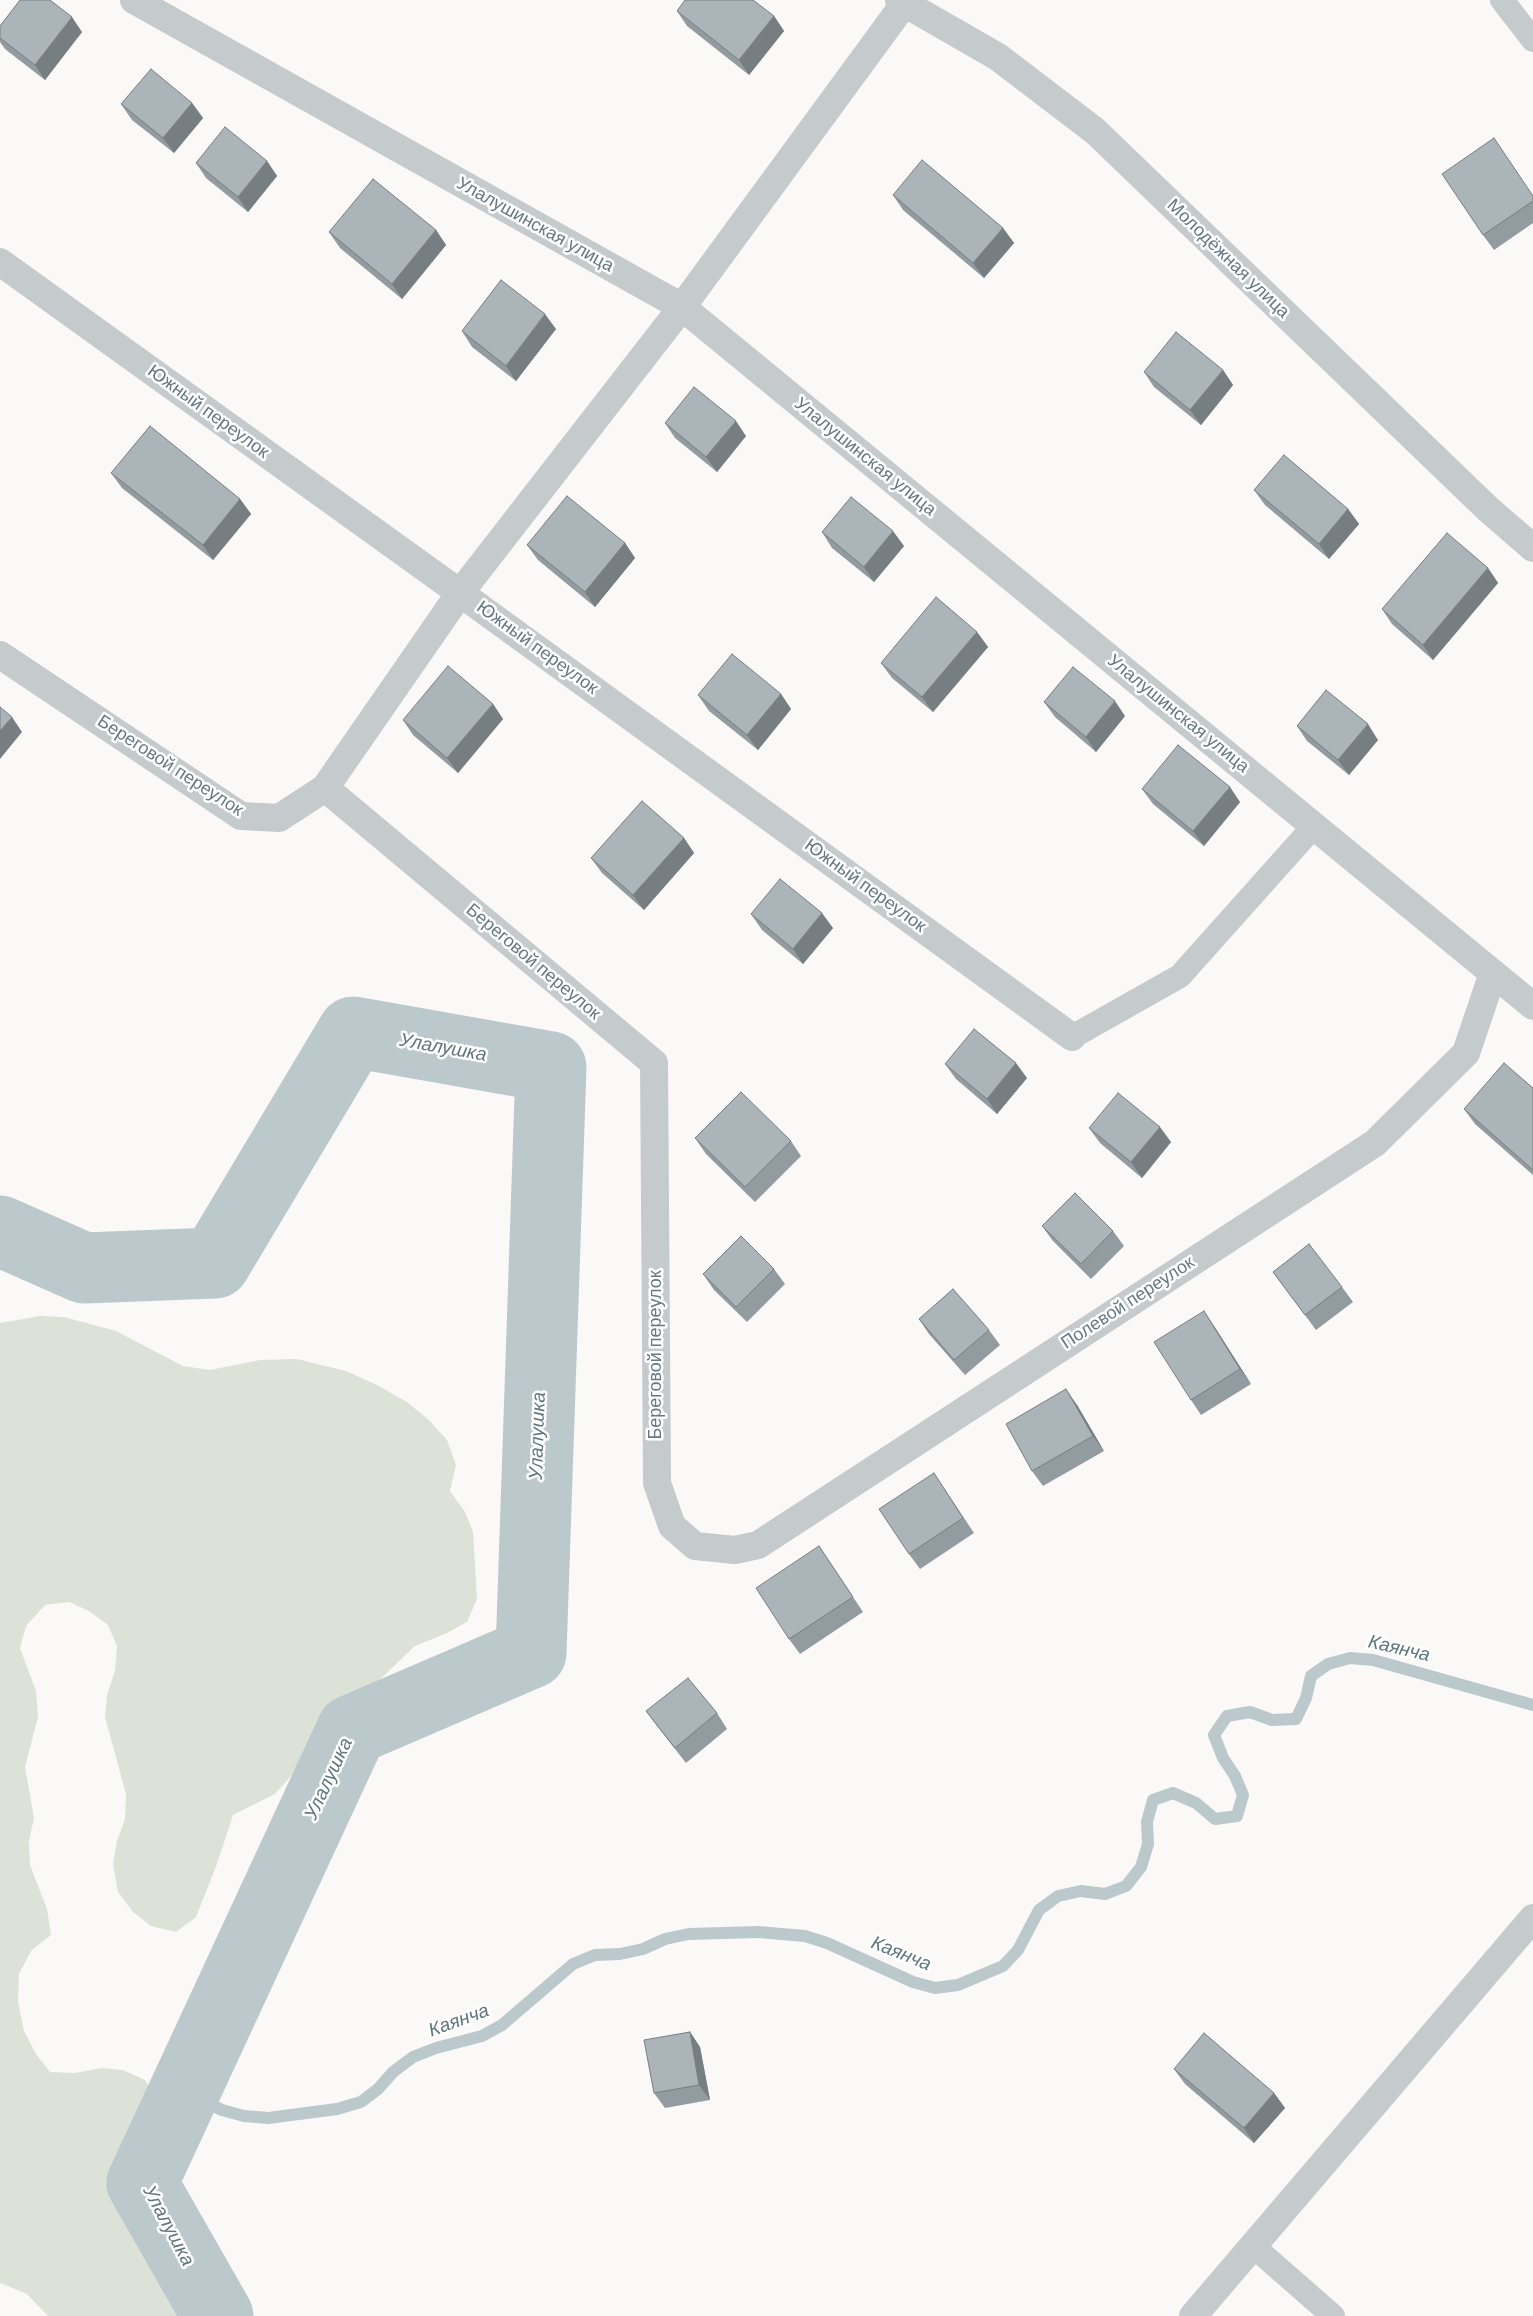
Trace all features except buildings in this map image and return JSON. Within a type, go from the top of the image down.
[{"type":"street","name":"Улалушинская улица","points":[[134,0],[682,307],[1533,1006]]},
{"type":"street","points":[[325,788],[460,593],[682,307],[901,2]]},
{"type":"street","name":"Молодёжная улица","points":[[901,2],[998,57],[1095,131],[1481,502],[1533,548]]},
{"type":"street","name":"Южный переулок","points":[[0,262],[1072,1037]]},
{"type":"street","name":"Береговой переулок","points":[[0,655],[241,816],[279,818],[325,788],[654,1063],[657,1483],[672,1526],[694,1546]]},
{"type":"street","name":"Полевой переулок","points":[[694,1546],[735,1550],[758,1544],[1375,1143],[1466,1053],[1493,973]]},
{"type":"street","points":[[1193,2316],[1533,1918]]},
{"type":"lane","points":[[1502,0],[1533,40]]},
{"type":"lane","points":[[1072,1037],[1180,976],[1314,826]]},
{"type":"lane","points":[[1253,2246],[1333,2316]]},
{"type":"shaded area","points":[[40,1316],[64,1317],[116,1331],[183,1366],[210,1370],[260,1360],[297,1359],[346,1371],[377,1385],[407,1402],[429,1420],[447,1440],[456,1465],[450,1491],[465,1512],[473,1532],[477,1599],[467,1622],[447,1633],[415,1646],[304,1752],[292,1775],[275,1794],[233,1815],[217,1864],[196,1917],[176,1932],[151,1926],[133,1912],[118,1892],[113,1864],[117,1841],[125,1819],[126,1794],[105,1717],[107,1695],[115,1671],[117,1646],[108,1625],[89,1611],[69,1602],[45,1605],[26,1626],[20,1648],[36,1691],[38,1717],[25,1767],[34,1818],[29,1841],[30,1865],[47,1909],[51,1935],[31,1951],[19,1974],[18,2002],[24,2031],[36,2054],[50,2072],[75,2073],[101,2068],[123,2070],[145,2080],[156,2099],[153,2124],[140,2141],[133,2166],[154,2264],[165,2291],[177,2312],[182,2316],[48,2316],[27,2294],[0,2283],[0,1323]]},
{"type":"waterway","name":"Улалушка","points":[[0,1231],[84,1268],[215,1263],[353,1032],[551,1067],[531,1653],[352,1730],[142,2183],[218,2316]]},
{"type":"waterway","name":"Каянча","points":[[184,2092],[222,2110],[244,2116],[268,2118],[337,2109],[361,2102],[378,2089],[393,2072],[413,2057],[436,2048],[482,2036],[502,2025],[573,1964],[595,1955],[620,1954],[643,1949],[665,1939],[689,1934],[758,1932],[805,1936],[827,1943],[913,1982],[935,1988],[958,1985],[1003,1966],[1018,1950],[1039,1910],[1058,1896],[1081,1891],[1105,1894],[1126,1886],[1141,1867],[1148,1844],[1147,1822],[1153,1800],[1173,1793],[1196,1803],[1215,1819],[1237,1816],[1243,1795],[1235,1776],[1223,1758],[1214,1735],[1227,1716],[1250,1712],[1272,1720],[1296,1719],[1306,1698],[1311,1676],[1328,1664],[1350,1658],[1373,1660],[1533,1705]]}]
